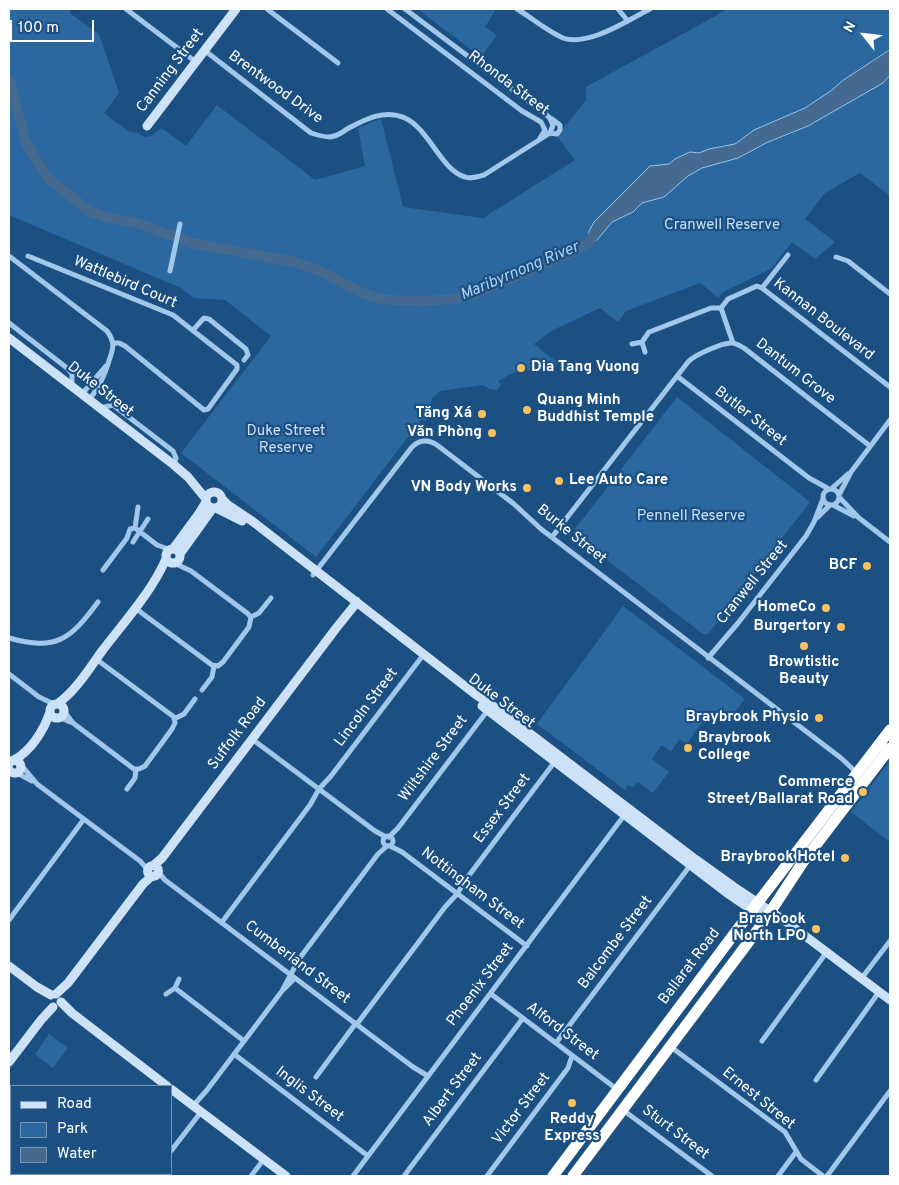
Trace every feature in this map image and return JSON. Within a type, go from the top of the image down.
[{"type":"highway","name":"Ballarat Road","points":[[573,1176],[771,912],[890,730]]},
{"type":"highway","name":"Ballarat Road","points":[[552,1176],[755,906],[862,772],[890,750]]},
{"type":"street","points":[[126,9],[196,62]]},
{"type":"street","name":"Canning Street","points":[[147,126],[236,9]]},
{"type":"street","points":[[267,9],[338,63]]},
{"type":"street","name":"Rhonda Street","points":[[386,9],[522,111],[541,122],[545,130],[534,143]]},
{"type":"street","name":"Rhonda Street","points":[[405,9],[549,117],[553,125],[549,134],[534,143]]},
{"type":"street","points":[[517,9],[564,38],[573,40],[595,36],[650,9]]},
{"type":"street","points":[[618,9],[627,20]]},
{"type":"street","name":"Brentwood Drive","points":[[204,50],[311,133],[330,137],[376,115],[398,116],[418,127],[446,162],[464,177],[475,178],[484,175],[534,143]]},
{"type":"street","points":[[170,271],[180,224]]},
{"type":"street","points":[[762,288],[788,254]]},
{"type":"street","points":[[9,256],[107,331],[112,338],[113,349],[105,376],[85,397]]},
{"type":"street","name":"Wattlebird Court","points":[[28,256],[168,312],[237,365],[236,373],[208,410],[202,409],[125,346],[113,343]]},
{"type":"street","points":[[836,257],[848,261],[890,294]]},
{"type":"street","name":"Kannan Boulevard","points":[[721,308],[728,299],[742,291],[754,286],[762,288],[890,387]]},
{"type":"street","points":[[632,344],[642,342],[652,330],[711,308],[721,308],[733,343]]},
{"type":"street","points":[[193,330],[204,318],[209,319],[246,349],[248,355],[244,360]]},
{"type":"street","points":[[9,323],[67,368],[72,374],[72,387]]},
{"type":"street","name":"Duke Street","points":[[9,338],[174,465],[188,477],[210,504],[242,521],[315,573]]},
{"type":"street","points":[[642,342],[645,352]]},
{"type":"street","name":"Dantum Grove","points":[[552,537],[688,362],[696,355],[733,343],[744,348],[870,446]]},
{"type":"street","points":[[85,397],[108,364]]},
{"type":"street","name":"Butler Street","points":[[677,376],[808,478],[830,489]]},
{"type":"street","points":[[859,518],[825,503],[823,497],[825,492],[850,472],[890,420]]},
{"type":"street","name":"Burke Street","points":[[315,573],[412,447],[423,440],[429,441],[437,445],[514,504],[552,537],[708,658],[862,772]]},
{"type":"street","name":"Duke Street","points":[[174,465],[193,477],[204,488],[213,492]]},
{"type":"street","points":[[831,505],[837,502],[850,472]]},
{"type":"street","name":"Butler Street","points":[[808,478],[823,497]]},
{"type":"street","points":[[830,489],[836,491],[859,518],[890,542]]},
{"type":"street","points":[[14,767],[20,756],[31,745],[57,711],[64,698],[173,557],[210,504],[208,494],[218,493],[222,499],[220,505],[210,504]]},
{"type":"street","name":"Cranwell Street","points":[[708,658],[735,628],[800,545],[814,522],[823,497]]},
{"type":"street","name":"Duke Street","points":[[222,499],[354,604],[693,862],[755,906],[771,912],[788,923],[890,1000]]},
{"type":"street","name":"Cranwell Street","points":[[814,522],[831,505]]},
{"type":"street","points":[[135,528],[138,507]]},
{"type":"street","points":[[133,542],[148,519]]},
{"type":"street","points":[[135,528],[251,617]]},
{"type":"street","points":[[103,570],[127,538],[130,529],[135,528]]},
{"type":"street","points":[[251,617],[259,613],[272,598]]},
{"type":"street","points":[[9,638],[42,644],[62,639],[78,628],[98,602]]},
{"type":"street","name":"Suffolk Road","points":[[9,1062],[354,604]]},
{"type":"street","points":[[135,608],[206,662],[214,666]]},
{"type":"street","points":[[214,666],[223,662],[250,627],[251,617]]},
{"type":"street","name":"Lincoln Street","points":[[222,922],[422,656]]},
{"type":"street","points":[[9,674],[130,766],[136,769],[142,768],[172,729],[175,723],[174,717],[96,659]]},
{"type":"street","points":[[202,690],[212,677],[214,666]]},
{"type":"street","points":[[174,719],[184,714],[195,699]]},
{"type":"street","name":"Wiltshire Street","points":[[172,1149],[207,1090],[282,991],[299,959],[489,707]]},
{"type":"street","name":"Nottingham Street","points":[[252,739],[527,946]]},
{"type":"street","name":"Essex Street","points":[[316,1077],[557,758]]},
{"type":"street","name":"Burke Street","points":[[841,758],[862,772]]},
{"type":"street","name":"Cumberland Street","points":[[14,767],[427,1078]]},
{"type":"street","points":[[127,789],[135,778],[136,769]]},
{"type":"street","name":"Phoenix Street","points":[[353,1176],[627,812]]},
{"type":"street","points":[[9,920],[84,819]]},
{"type":"street","name":"Balcombe Street","points":[[556,1043],[693,862]]},
{"type":"street","points":[[861,979],[890,940]]},
{"type":"street","points":[[762,1041],[826,953]]},
{"type":"street","points":[[9,966],[166,1085]]},
{"type":"street","points":[[166,994],[176,988],[179,979]]},
{"type":"street","points":[[176,988],[244,1041]]},
{"type":"street","points":[[816,1080],[879,992]]},
{"type":"street","name":"Alford Street","points":[[491,994],[618,1090]]},
{"type":"street","name":"Albert Street","points":[[404,1176],[523,1018]]},
{"type":"street","name":"Ernest Street","points":[[670,1047],[784,1132],[801,1159],[825,1176]]},
{"type":"street","name":"Inglis Street","points":[[234,1054],[368,1156]]},
{"type":"street","name":"Victor Street","points":[[487,1176],[568,1068],[572,1056]]},
{"type":"street","points":[[172,1090],[286,1176]]},
{"type":"street","points":[[825,1176],[890,1091]]},
{"type":"street","name":"Sturt Street","points":[[622,1110],[712,1176]]},
{"type":"street","points":[[778,1176],[796,1152]]},
{"type":"street","points":[[251,1176],[264,1160]]},
{"type":"green space","points":[[9,9],[69,9],[71,14],[99,34],[119,93],[104,113],[128,131],[138,133],[144,137],[151,136],[162,128],[186,146],[217,105],[315,180],[365,166],[358,128],[381,119],[403,207],[483,218],[575,160],[557,136],[586,100],[586,87],[728,9],[890,9],[890,50],[859,69],[833,98],[617,205],[597,240],[612,222],[633,212],[642,203],[664,197],[688,176],[702,168],[738,158],[768,142],[808,126],[883,83],[890,75],[890,196],[860,173],[825,193],[805,219],[835,242],[815,259],[792,242],[771,269],[721,293],[719,298],[700,283],[626,311],[618,322],[600,308],[551,331],[534,344],[558,363],[551,373],[537,370],[517,372],[498,381],[501,385],[497,390],[489,389],[483,385],[440,391],[432,399],[426,421],[422,419],[316,557],[181,453],[271,336],[225,300],[194,298],[181,288],[9,215]]},
{"type":"green space","points":[[421,9],[496,9],[485,27],[497,35],[481,57],[420,11]]},
{"type":"green space","name":"Pennell Reserve","points":[[677,397],[810,502],[708,634],[703,634],[572,533]]},
{"type":"green space","points":[[623,606],[745,699],[726,723],[709,712],[687,744],[680,739],[671,751],[662,745],[652,759],[669,772],[653,793],[638,782],[632,787],[628,785],[625,790],[537,724]]},
{"type":"green space","points":[[890,761],[890,842],[851,812]]},
{"type":"green space","points":[[49,1034],[68,1048],[53,1068],[35,1054]]},
{"type":"water","points":[[890,50],[890,75],[883,83],[808,126],[768,142],[738,158],[702,168],[688,176],[664,197],[642,203],[633,212],[612,222],[597,240],[588,243],[589,231],[594,222],[650,166],[669,164],[690,152],[699,153],[735,144],[754,130],[805,108]]},
{"type":"waterway","name":"Maribyrnong River","points":[[9,80],[26,143],[47,177],[89,211],[109,218],[137,223],[191,243],[295,262],[320,271],[374,297],[390,300],[424,301],[453,299],[477,293],[570,253],[588,243],[596,232]]},
{"type":"place","name":"Dia Tang Vuong","points":[[521,368]]},
{"type":"place","name":"Quang Minh Buddhist Temple","points":[[527,410]]},
{"type":"place","name":"Tăng Xá","points":[[482,414]]},
{"type":"place","name":"Văn Phòng","points":[[492,433]]},
{"type":"place","name":"Lee Auto Care","points":[[559,481]]},
{"type":"place","name":"VN Body Works","points":[[527,488]]},
{"type":"place","name":"BCF","points":[[867,566]]},
{"type":"place","name":"HomeCo","points":[[826,608]]},
{"type":"place","name":"Burgertory","points":[[841,627]]},
{"type":"place","name":"Browtistic Beauty","points":[[804,646]]},
{"type":"place","name":"Braybrook Physio","points":[[819,718]]},
{"type":"place","name":"Braybrook College","points":[[688,748]]},
{"type":"place","name":"Commerce Street/Ballarat Road","points":[[863,792]]},
{"type":"place","name":"Braybrook Hotel","points":[[845,858]]},
{"type":"place","name":"Braybook North LPO","points":[[816,929]]},
{"type":"place","name":"Reddy Express","points":[[572,1103]]},
{"type":"park label","name":"Cranwell Reserve","points":[[722,226]]},
{"type":"park label","name":"Duke Street Reserve","points":[[286,440]]}]
